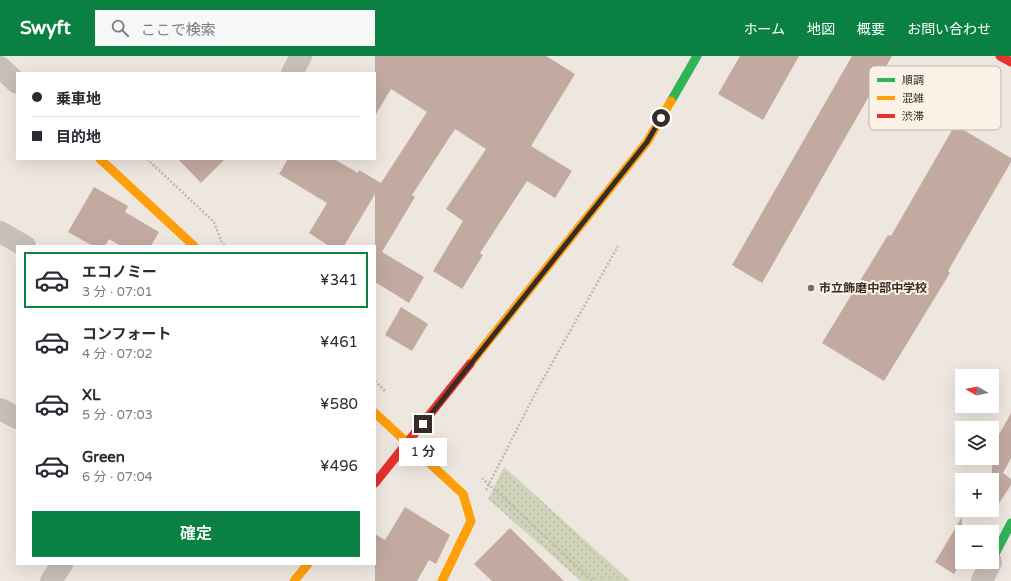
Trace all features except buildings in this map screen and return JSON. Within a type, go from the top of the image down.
[{"type":"street","points":[[293,72],[301,56]]},
{"type":"street","points":[[376,482],[409,444],[647,142],[697,56]]},
{"type":"street","points":[[1000,56],[1011,62]]},
{"type":"street","points":[[0,67],[16,82]]},
{"type":"street","points":[[101,160],[193,245]]},
{"type":"street","points":[[0,232],[23,245]]},
{"type":"street","points":[[0,409],[16,417]]},
{"type":"street","points":[[376,414],[464,494],[472,521],[442,581]]},
{"type":"street","points":[[999,547],[1011,523]]},
{"type":"street","points":[[51,581],[61,565]]},
{"type":"street","points":[[294,581],[307,565]]},
{"type":"street","points":[[982,581],[988,569]]},
{"type":"path","points":[[148,160],[214,222],[222,243],[225,245]]},
{"type":"path","points":[[472,521],[538,388],[618,246]]},
{"type":"path","points":[[478,475],[593,581]]},
{"type":"green space","points":[[504,467],[630,581],[581,581],[488,499]]},
{"type":"traffic: fast","points":[[671,101],[697,56]]},
{"type":"traffic: fast","points":[[999,546],[1011,523]]},
{"type":"traffic: slow","points":[[470,364],[647,142],[671,101]]},
{"type":"traffic: slow","points":[[101,160],[193,245]]},
{"type":"traffic: slow","points":[[376,414],[463,494],[471,521],[442,581]]},
{"type":"traffic: slow","points":[[294,581],[307,565]]},
{"type":"traffic: jam","points":[[1000,56],[1011,62]]},
{"type":"traffic: jam","points":[[376,482],[470,364]]},
{"type":"place","name":"市立飾磨中部中学校","points":[[811,288]]},
{"type":"route","points":[[423,424],[647,142],[661,118]]}]
